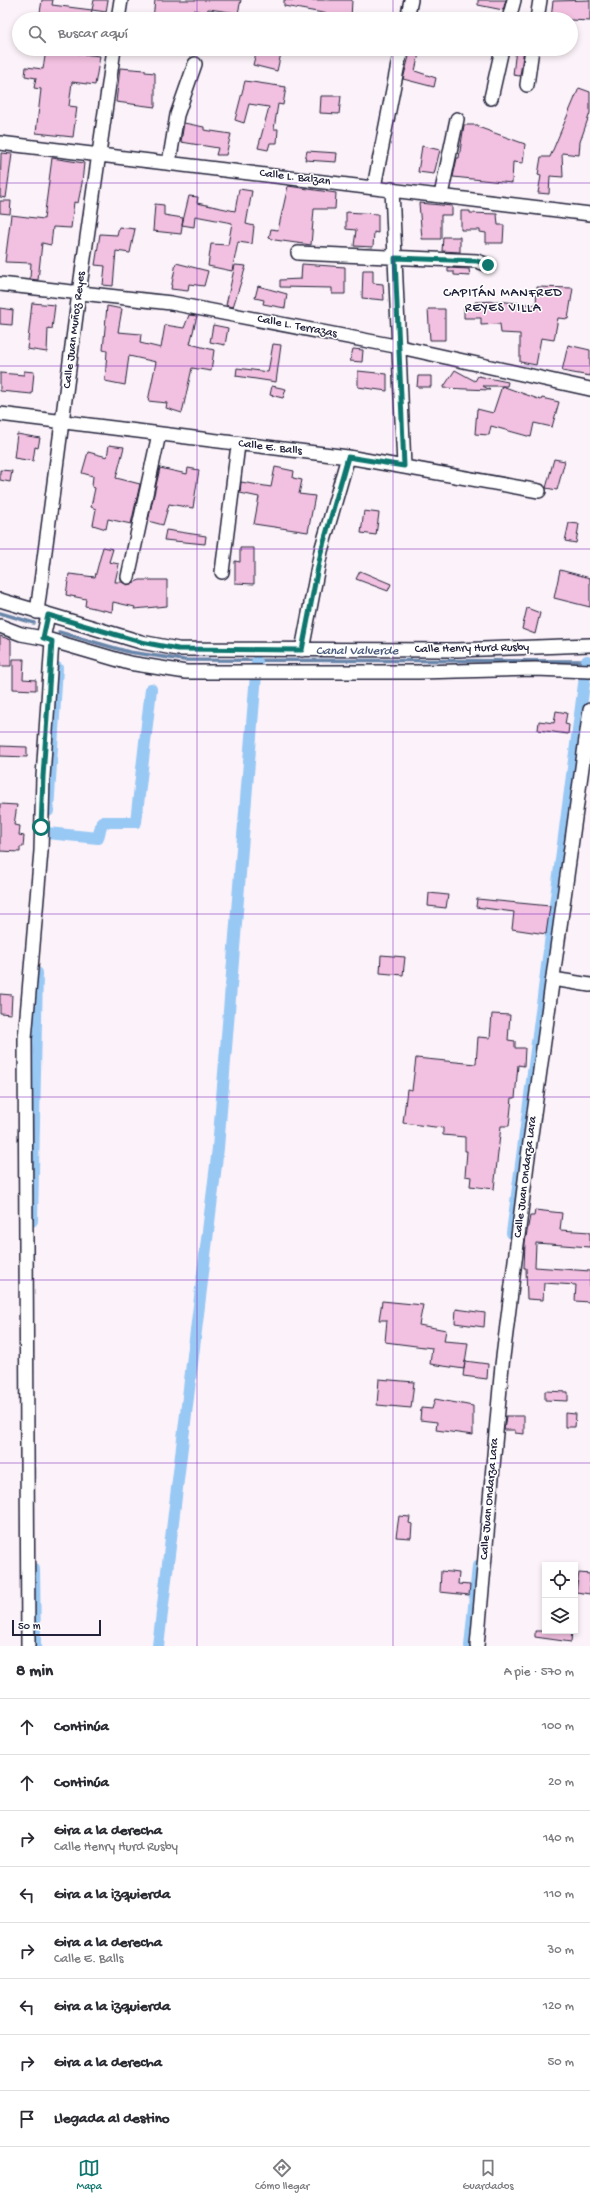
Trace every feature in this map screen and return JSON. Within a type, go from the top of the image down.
[{"type":"street","points":[[119,12],[121,0]]},
{"type":"street","points":[[408,12],[411,0]]},
{"type":"street","points":[[511,12],[514,0]]},
{"type":"street","points":[[538,12],[540,0]]},
{"type":"street","name":"Calle Juan Muñoz Reyes","points":[[28,1646],[25,1039],[41,851],[47,639],[43,613],[63,421],[79,293],[113,56]]},
{"type":"street","points":[[374,187],[400,56]]},
{"type":"street","points":[[491,98],[500,56]]},
{"type":"street","points":[[527,85],[531,56]]},
{"type":"street","points":[[169,163],[177,115],[195,64]]},
{"type":"street","points":[[441,195],[457,119]]},
{"type":"street","name":"Calle L. Balzan","points":[[0,143],[590,214]]},
{"type":"street","points":[[392,189],[404,466]]},
{"type":"street","points":[[298,253],[477,261],[488,265]]},
{"type":"street","name":"Calle L. Terrazas","points":[[0,284],[170,303],[400,347],[590,389]]},
{"type":"street","name":"Calle E. Balls","points":[[0,414],[238,445],[348,457],[539,491]]},
{"type":"street","points":[[128,577],[159,434]]},
{"type":"street","points":[[222,572],[238,445]]},
{"type":"street","points":[[302,650],[321,552],[348,457]]},
{"type":"street","name":"Calle Henry Hurd Rusby","points":[[0,600],[141,642],[178,649],[457,650],[590,645]]},
{"type":"street","name":"Calle Henry Hurd Rusby","points":[[0,626],[21,634],[47,639],[129,663],[186,672],[419,672],[536,669],[590,671]]},
{"type":"street","name":"Calle Juan Ondarza Lara","points":[[477,1646],[502,1365],[527,1164],[554,979],[590,710]]},
{"type":"street","points":[[554,979],[590,985]]},
{"type":"building","points":[[42,0],[53,0],[52,5],[92,10],[92,12],[40,12]]},
{"type":"building","points":[[94,0],[108,0],[106,12],[92,10]]},
{"type":"building","points":[[155,0],[241,0],[238,12],[208,9],[207,12],[194,10],[194,12],[154,12]]},
{"type":"building","points":[[284,0],[352,0],[351,12],[317,12],[284,6]]},
{"type":"building","points":[[478,0],[506,0],[503,10],[478,5]]},
{"type":"building","points":[[590,0],[590,21],[578,20],[578,12],[552,12],[553,1]]},
{"type":"building","points":[[45,56],[100,56],[95,85],[72,82],[69,106],[77,107],[73,137],[36,133],[41,89],[34,88],[36,78],[25,76],[26,67],[43,69]]},
{"type":"building","points":[[255,56],[280,56],[277,71],[253,65]]},
{"type":"building","points":[[409,56],[418,56],[415,71],[436,78],[434,87],[403,79]]},
{"type":"building","points":[[515,56],[523,56],[520,76],[513,75]]},
{"type":"building","points":[[120,68],[145,70],[145,72],[155,73],[155,107],[116,102]]},
{"type":"building","points":[[245,81],[286,87],[283,105],[278,104],[274,129],[278,129],[277,143],[270,143],[268,150],[258,148],[269,107],[249,104],[244,123],[235,120]]},
{"type":"building","points":[[579,88],[590,92],[590,113],[580,142],[579,155],[562,153],[563,177],[550,176],[549,194],[538,193],[541,176],[538,175],[541,157],[550,157]]},
{"type":"building","points":[[321,96],[341,96],[339,114],[320,113]]},
{"type":"building","points":[[184,123],[204,127],[204,130],[231,134],[226,155],[216,155],[218,148],[181,142]]},
{"type":"building","points":[[464,125],[478,125],[478,127],[525,144],[523,163],[513,162],[512,183],[453,177],[457,158],[459,158]]},
{"type":"building","points":[[422,146],[440,150],[434,174],[418,172]]},
{"type":"building","points":[[307,151],[337,153],[336,162],[305,160]]},
{"type":"building","points":[[1,153],[12,154],[6,198],[0,197]]},
{"type":"building","points":[[52,158],[84,163],[82,183],[78,203],[74,202],[71,228],[53,227],[51,245],[42,243],[38,280],[30,279],[31,263],[5,262],[11,215],[44,219]]},
{"type":"building","points":[[288,186],[336,193],[335,209],[314,209],[311,245],[269,238],[271,229],[278,230]]},
{"type":"building","points":[[239,189],[252,191],[246,224],[254,226],[252,244],[238,242],[232,271],[208,266],[211,244],[228,245],[232,223],[195,216],[194,227],[182,225],[189,196],[198,197],[197,203],[235,211]]},
{"type":"building","points":[[0,201],[11,201],[10,214],[0,213]]},
{"type":"building","points":[[419,203],[452,206],[452,215],[441,215],[441,239],[422,239]]},
{"type":"building","points":[[155,204],[164,205],[164,215],[183,218],[181,234],[153,231]]},
{"type":"building","points":[[461,211],[470,211],[470,213],[497,214],[498,225],[504,225],[503,243],[486,243],[486,233],[480,232],[480,230],[461,230]]},
{"type":"building","points":[[346,212],[378,214],[378,233],[374,232],[373,247],[354,246],[356,230],[346,229]]},
{"type":"building","points":[[119,227],[135,229],[130,253],[116,251],[113,286],[103,285],[105,266],[95,265],[100,234],[117,235]]},
{"type":"building","points":[[443,237],[460,237],[460,252],[442,251]]},
{"type":"building","points":[[176,263],[208,271],[204,286],[189,284],[188,291],[171,289]]},
{"type":"building","points":[[302,264],[345,267],[345,294],[332,294],[332,288],[280,287],[280,280],[301,279]]},
{"type":"building","points":[[235,265],[246,266],[233,307],[226,305]]},
{"type":"building","points":[[448,268],[469,269],[470,276],[454,275],[454,272],[448,272]]},
{"type":"building","points":[[363,270],[373,270],[373,283],[383,284],[384,300],[362,298]]},
{"type":"building","points":[[258,286],[287,294],[285,308],[263,304],[264,300],[255,298]]},
{"type":"building","points":[[537,287],[573,288],[568,319],[558,318],[554,340],[541,338],[536,365],[520,362],[520,334],[501,333],[500,324],[481,325],[481,318],[464,318],[464,307],[475,307],[475,302],[497,301],[536,305]]},
{"type":"building","points":[[32,303],[55,305],[52,329],[48,328],[47,352],[27,349]]},
{"type":"building","points":[[107,306],[122,309],[118,332],[141,334],[140,343],[161,348],[165,325],[184,328],[189,315],[197,316],[190,344],[214,350],[211,371],[192,368],[182,413],[166,408],[167,403],[148,401],[156,362],[129,356],[125,385],[105,381],[107,351],[103,350]]},
{"type":"building","points":[[0,308],[13,310],[12,325],[0,324]]},
{"type":"building","points":[[428,309],[445,309],[445,340],[430,340]]},
{"type":"building","points":[[213,325],[228,328],[225,345],[210,342]]},
{"type":"building","points":[[273,344],[281,345],[276,382],[236,376],[237,368],[268,372]]},
{"type":"building","points":[[568,345],[590,350],[590,376],[562,371]]},
{"type":"building","points":[[353,349],[363,350],[362,362],[350,361]]},
{"type":"building","points":[[455,370],[475,381],[478,376],[508,382],[507,386],[483,386],[490,390],[443,388]]},
{"type":"building","points":[[24,371],[34,372],[32,394],[0,391],[0,373],[24,375]]},
{"type":"building","points":[[358,371],[387,374],[387,391],[358,387]]},
{"type":"building","points":[[418,376],[431,376],[431,387],[417,387]]},
{"type":"building","points":[[272,386],[286,389],[283,398],[270,395]]},
{"type":"building","points":[[502,386],[541,400],[542,398],[559,402],[552,427],[534,423],[531,437],[491,426],[489,435],[475,434],[477,409],[493,413]]},
{"type":"building","points":[[17,434],[40,438],[38,448],[35,447],[33,461],[14,458]]},
{"type":"building","points":[[109,445],[124,447],[116,478],[140,484],[131,524],[108,519],[106,529],[93,525],[96,509],[91,507],[95,488],[92,487],[93,476],[82,473],[88,452],[107,457]]},
{"type":"building","points":[[554,459],[565,461],[557,490],[546,488]]},
{"type":"building","points":[[275,467],[294,471],[293,478],[302,480],[299,494],[315,496],[308,532],[254,524],[259,497],[240,493],[241,482],[271,487]]},
{"type":"building","points":[[160,468],[187,474],[188,468],[199,470],[193,508],[169,504],[163,525],[148,521]]},
{"type":"building","points":[[0,470],[12,471],[10,482],[0,480]]},
{"type":"building","points":[[364,511],[379,513],[376,535],[361,533]]},
{"type":"building","points":[[569,523],[579,524],[576,543],[565,541]]},
{"type":"building","points":[[166,530],[206,536],[205,544],[164,540]]},
{"type":"building","points":[[103,547],[113,549],[109,562],[119,564],[115,582],[122,582],[127,585],[140,580],[167,580],[167,606],[134,609],[135,607],[113,602],[112,612],[85,606],[86,599],[66,595],[69,574],[95,577]]},
{"type":"building","points":[[240,548],[254,548],[254,584],[235,583],[235,561],[240,562]]},
{"type":"building","points":[[560,570],[590,578],[590,607],[554,598]]},
{"type":"building","points":[[360,571],[391,584],[388,591],[356,579]]},
{"type":"building","points":[[527,608],[540,613],[535,634],[522,629]]},
{"type":"building","points":[[0,636],[11,640],[11,666],[0,666]]},
{"type":"building","points":[[13,659],[24,659],[23,679],[36,680],[36,690],[13,689]]},
{"type":"building","points":[[556,711],[567,713],[565,724],[569,725],[568,734],[538,730],[539,721],[554,723]]},
{"type":"building","points":[[0,746],[27,747],[27,757],[0,756]]},
{"type":"building","points":[[0,804],[17,805],[14,825],[20,826],[19,835],[24,836],[23,847],[20,847],[20,852],[0,851]]},
{"type":"building","points":[[429,893],[448,895],[446,908],[428,906]]},
{"type":"building","points":[[477,899],[550,906],[546,934],[512,929],[514,912],[476,907]]},
{"type":"building","points":[[381,955],[405,957],[403,975],[380,973]]},
{"type":"building","points":[[0,994],[12,995],[11,1014],[0,1013]]},
{"type":"building","points":[[492,1014],[510,1015],[508,1040],[515,1041],[515,1048],[525,1048],[524,1066],[518,1065],[515,1098],[512,1098],[509,1126],[501,1126],[494,1189],[470,1186],[471,1177],[465,1176],[467,1151],[465,1151],[465,1137],[443,1135],[443,1128],[403,1123],[407,1089],[412,1090],[416,1058],[476,1064],[478,1037],[490,1038]]},
{"type":"building","points":[[535,1210],[562,1213],[560,1230],[590,1232],[590,1247],[536,1243],[535,1267],[590,1271],[590,1302],[575,1301],[576,1285],[544,1283],[543,1300],[527,1299],[526,1268],[524,1268],[525,1242],[530,1216],[534,1216]]},
{"type":"building","points":[[382,1301],[423,1305],[419,1325],[446,1330],[444,1341],[468,1343],[464,1369],[430,1364],[432,1348],[385,1342],[387,1320],[379,1320]]},
{"type":"building","points":[[456,1309],[485,1313],[484,1327],[455,1323]]},
{"type":"building","points":[[465,1361],[488,1364],[487,1379],[463,1376]]},
{"type":"building","points":[[379,1379],[414,1382],[411,1408],[377,1405]]},
{"type":"building","points":[[545,1391],[568,1392],[568,1401],[545,1400]]},
{"type":"building","points":[[435,1399],[473,1406],[473,1435],[436,1430],[437,1422],[420,1420],[421,1408],[432,1409]]},
{"type":"building","points":[[565,1413],[576,1414],[575,1427],[565,1427]]},
{"type":"building","points":[[506,1416],[524,1416],[524,1434],[515,1433],[515,1430],[504,1430]]},
{"type":"building","points":[[399,1516],[410,1517],[409,1523],[412,1524],[411,1538],[396,1537]]},
{"type":"building","points":[[441,1571],[459,1573],[458,1584],[470,1585],[469,1595],[440,1592]]},
{"type":"building","points":[[579,1573],[590,1574],[590,1594],[578,1592]]},
{"type":"building","points":[[535,1631],[542,1631],[542,1634],[572,1634],[571,1642],[535,1637]]},
{"type":"waterway","name":"Canal Valverde","points":[[0,613],[34,623]]},
{"type":"waterway","name":"Canal Valverde","points":[[59,632],[129,652],[184,660],[587,661]]},
{"type":"waterway","points":[[512,1233],[587,661]]},
{"type":"waterway","points":[[158,1646],[218,1148],[257,662]]},
{"type":"waterway","points":[[48,811],[57,668]]},
{"type":"waterway","points":[[47,833],[98,838],[102,822],[136,822],[151,689]]},
{"type":"waterway","points":[[32,1221],[37,973]]},
{"type":"waterway","points":[[470,1646],[478,1566]]},
{"type":"waterway","points":[[34,1569],[35,1646]]},
{"type":"district","name":"CAPITÁN MANFRED REYES VILLA","points":[[503,300]]},
{"type":"route","points":[[41,827],[52,641],[43,638],[48,615],[141,642],[178,649],[302,650],[321,552],[348,457],[404,466],[395,258],[477,261],[488,265]]}]
